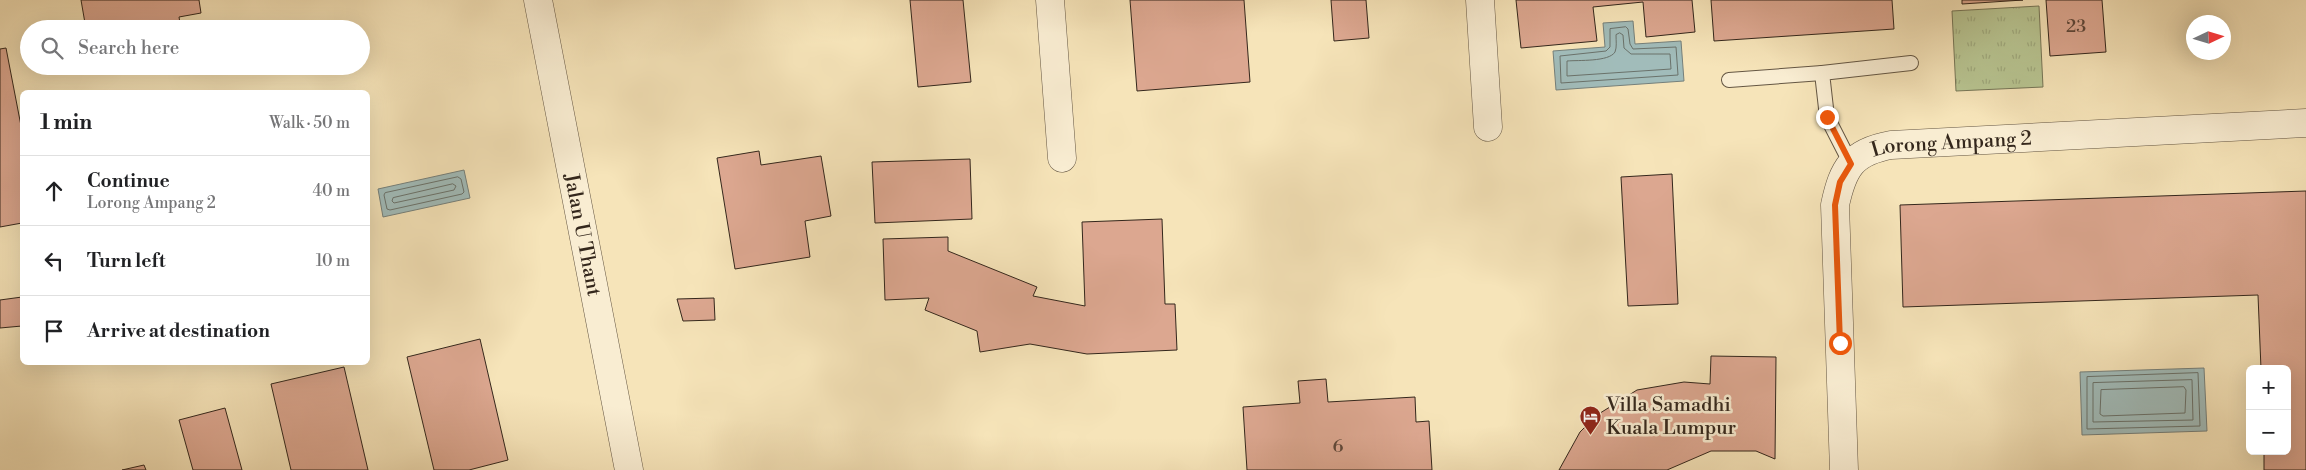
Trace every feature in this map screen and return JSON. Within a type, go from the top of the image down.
[{"type":"street","name":"Jalan U Thant","points":[[538,0],[629,470]]},
{"type":"street","points":[[1050,0],[1062,158]]},
{"type":"street","points":[[1480,0],[1488,127]]},
{"type":"street","name":"Lorong Ampang 2","points":[[1844,470],[1835,205],[1840,182],[1851,164],[1871,149],[1891,145],[2306,123]]},
{"type":"lane","points":[[1729,80],[1822,73],[1911,63]]},
{"type":"lane","points":[[1822,73],[1827,117],[1851,164]]},
{"type":"green space","points":[[2039,6],[2043,87],[1956,91],[1952,11]]},
{"type":"water","points":[[1633,21],[1635,44],[1681,41],[1684,81],[1556,90],[1553,51],[1605,47],[1603,23]]},
{"type":"water","points":[[464,170],[470,198],[383,217],[378,189]]},
{"type":"water","points":[[2204,368],[2207,431],[2082,435],[2080,372]]},
{"type":"building","points":[[81,0],[199,0],[201,13],[179,17],[180,20],[84,20]]},
{"type":"building","points":[[910,0],[963,0],[971,82],[918,87]]},
{"type":"building","points":[[1130,0],[1244,0],[1250,82],[1137,91]]},
{"type":"building","points":[[1331,0],[1366,0],[1369,38],[1334,41]]},
{"type":"building","points":[[1516,0],[1692,0],[1695,32],[1646,37],[1643,2],[1593,7],[1597,41],[1521,48]]},
{"type":"building","points":[[1711,0],[1892,0],[1894,29],[1714,41]]},
{"type":"building","points":[[1962,0],[2023,0],[1962,4]]},
{"type":"building","points":[[2046,0],[2102,0],[2106,52],[2050,56]]},
{"type":"building","points":[[6,48],[20,121],[20,223],[0,227],[0,49]]},
{"type":"building","points":[[759,151],[761,165],[821,156],[831,216],[805,221],[810,257],[735,269],[717,158]]},
{"type":"building","points":[[970,159],[972,219],[875,223],[872,162]]},
{"type":"building","points":[[1672,174],[1678,304],[1628,306],[1621,177]]},
{"type":"building","points":[[2306,191],[2306,470],[2264,470],[2264,455],[2291,455],[2291,365],[2261,365],[2258,295],[1903,307],[1900,205]]},
{"type":"building","points":[[1162,219],[1165,304],[1175,304],[1177,350],[1087,354],[1030,344],[980,352],[977,331],[925,310],[929,298],[885,300],[883,239],[948,237],[948,251],[1037,287],[1033,296],[1085,306],[1082,222]]},
{"type":"building","points":[[20,297],[20,326],[0,328],[0,300]]},
{"type":"building","points":[[714,298],[715,320],[683,321],[677,299]]},
{"type":"building","points":[[480,339],[508,460],[469,470],[434,470],[407,357]]},
{"type":"building","points":[[1711,356],[1776,357],[1775,459],[1756,451],[1711,451],[1667,470],[1559,470],[1580,432],[1597,415],[1637,390],[1684,382],[1710,384]]},
{"type":"building","points":[[344,367],[368,470],[291,470],[271,384]]},
{"type":"building","points":[[1326,379],[1328,402],[1415,397],[1416,422],[1429,421],[1432,470],[1247,470],[1243,407],[1300,403],[1298,381]]},
{"type":"building","points":[[225,408],[242,470],[193,470],[179,420]]},
{"type":"building","points":[[144,465],[146,470],[122,470]]},
{"type":"place","name":"Villa Samadhi Kuala Lumpur","points":[[1590,435]]},
{"type":"route","points":[[1827,117],[1851,164],[1840,182],[1835,205],[1840,343]]}]
